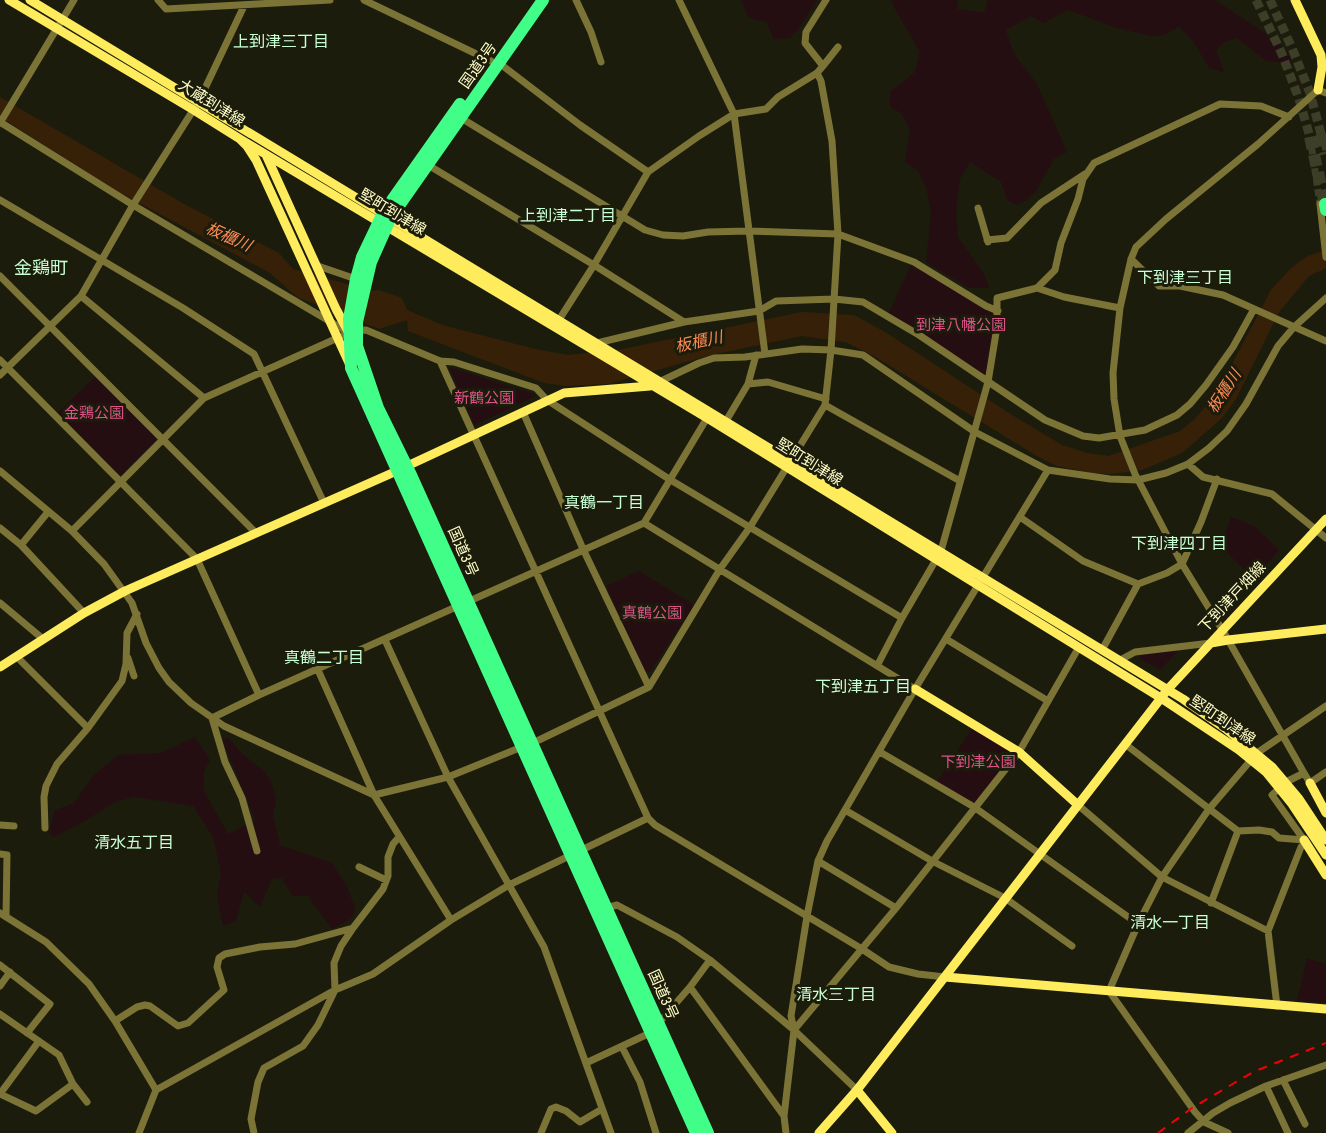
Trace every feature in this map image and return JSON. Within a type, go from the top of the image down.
[{"type":"highway","name":"国道3号","points":[[385,220],[461,118],[533,0]]},
{"type":"highway","name":"国道3号","points":[[543,0],[495,62],[385,220],[362,257],[350,328],[351,368],[401,468],[655,1029],[708,1133]]},
{"type":"highway","name":"国道3号","points":[[350,328],[401,468]]},
{"type":"highway","name":"国道3号","points":[[575,852],[606,908],[696,1133]]},
{"type":"main road","name":"大蔵到津線","points":[[9,0],[240,139],[256,160],[329,319],[350,328]]},
{"type":"main road","name":"大蔵到津線","points":[[30,0],[248,132],[266,154],[336,309],[350,328]]},
{"type":"main road","points":[[1295,0],[1321,55],[1322,92]]},
{"type":"main road","name":"堅町到津線","points":[[248,132],[385,220],[592,345],[642,380],[655,381],[726,421],[789,464]]},
{"type":"main road","name":"堅町到津線","points":[[240,139],[385,220]]},
{"type":"main road","name":"堅町到津線","points":[[592,345],[606,348],[707,418],[789,464],[981,581],[1120,660],[1164,694]]},
{"type":"main road","points":[[0,667],[84,613],[124,591],[324,503],[547,400],[573,391],[655,381]]},
{"type":"main road","name":"下到津戸畑線","points":[[1225,635],[1326,519]]},
{"type":"main road","name":"堅町到津線","points":[[981,581],[1079,647],[1226,729],[1283,785],[1326,840]]},
{"type":"main road","points":[[1211,643],[1225,635],[1326,629]]},
{"type":"main road","name":"下到津戸畑線","points":[[819,1133],[857,1090],[1164,694],[1211,643]]},
{"type":"main road","points":[[915,689],[1019,752],[1078,805]]},
{"type":"main road","points":[[1310,783],[1326,813]]},
{"type":"main road","name":"堅町到津線","points":[[1283,785],[1326,855]]},
{"type":"main road","points":[[1305,842],[1326,875]]},
{"type":"main road","points":[[945,977],[1326,1009]]},
{"type":"main road","points":[[857,1090],[892,1133]]},
{"type":"street","points":[[74,0],[0,122],[134,205],[329,319]]},
{"type":"street","points":[[158,0],[166,9],[330,0]]},
{"type":"street","points":[[364,0],[495,62],[648,172]]},
{"type":"street","points":[[576,0],[591,32],[601,62]]},
{"type":"street","points":[[679,0],[734,114],[765,354]]},
{"type":"street","points":[[823,66],[805,43],[806,32],[826,0]]},
{"type":"street","points":[[0,375],[81,296],[152,175],[199,101],[244,6]]},
{"type":"street","points":[[556,323],[594,265],[648,172],[734,114],[766,108],[777,97],[817,73],[838,47]]},
{"type":"street","points":[[0,471],[72,531],[104,564],[124,591],[137,614],[146,643],[164,675],[191,703],[224,726],[374,795],[448,777],[527,745],[649,687],[720,569],[750,527],[789,464],[825,402],[831,350],[837,234],[832,141],[821,81],[817,73]]},
{"type":"street","points":[[1322,92],[1152,231],[1136,247],[1120,308],[1113,373],[1114,399],[1120,436],[1136,477],[1182,564],[1310,783],[1326,772]]},
{"type":"street","points":[[877,666],[939,556],[987,386],[997,327],[997,298],[1037,288],[1055,270],[1083,179],[1094,163],[1220,104],[1261,106],[1290,117]]},
{"type":"street","points":[[461,118],[645,230],[663,235],[683,236],[708,232],[749,231],[837,234],[914,262],[998,311]]},
{"type":"street","points":[[428,165],[684,322]]},
{"type":"street","points":[[978,208],[988,242],[1007,238],[1041,202],[1088,172]]},
{"type":"street","points":[[0,200],[183,308],[254,354],[324,503]]},
{"type":"street","points":[[1324,206],[1323,239],[1326,257]]},
{"type":"street","points":[[1131,259],[1159,286],[1180,286],[1223,295],[1326,341]]},
{"type":"street","points":[[319,269],[359,285]]},
{"type":"street","points":[[0,276],[256,533]]},
{"type":"street","points":[[1037,288],[1064,297],[1120,308]]},
{"type":"street","points":[[81,296],[204,398]]},
{"type":"street","points":[[655,381],[714,358],[802,349],[831,350],[863,355],[976,429],[1048,470],[1110,479],[1136,477],[1166,473],[1188,464],[1209,448],[1227,431],[1246,404],[1278,346],[1294,327],[1326,298]]},
{"type":"street","points":[[592,345],[684,322],[759,314],[776,301],[834,299],[863,302],[919,335],[987,386],[1045,420],[1064,430],[1099,438],[1145,430],[1177,415],[1190,404],[1233,347],[1254,309]]},
{"type":"street","points":[[72,531],[204,398],[350,328],[366,330],[440,361],[454,362],[537,388],[547,400],[669,479],[902,618]]},
{"type":"street","points":[[726,421],[748,384],[756,355]]},
{"type":"street","points":[[0,360],[197,560],[259,695]]},
{"type":"street","points":[[440,361],[475,433],[648,818],[655,825],[889,967],[945,977]]},
{"type":"street","points":[[748,384],[768,382],[825,402],[960,480]]},
{"type":"street","points":[[523,412],[583,549],[649,687]]},
{"type":"street","points":[[212,718],[644,523],[707,418]]},
{"type":"street","points":[[1188,464],[1203,477],[1272,494],[1326,538]]},
{"type":"street","points":[[786,1133],[784,1116],[794,1030],[791,1016],[818,861],[827,841],[915,689],[1048,470]]},
{"type":"street","points":[[1101,650],[1138,584],[1167,573],[1182,564],[1202,522],[1217,479]]},
{"type":"street","points":[[21,545],[48,512]]},
{"type":"street","points":[[1020,517],[1083,561],[1138,584]]},
{"type":"street","points":[[644,523],[915,689]]},
{"type":"street","points":[[0,528],[21,545],[84,613]]},
{"type":"street","points":[[0,603],[43,639]]},
{"type":"street","points":[[45,828],[46,786],[57,764],[88,728],[122,681],[127,633],[137,614]]},
{"type":"street","points":[[946,639],[1048,701]]},
{"type":"street","points":[[385,640],[448,777],[544,947],[611,1133]]},
{"type":"street","points":[[1120,660],[1135,652],[1211,643]]},
{"type":"street","points":[[794,1030],[896,908],[1019,752],[1079,647]]},
{"type":"street","points":[[126,654],[134,676]]},
{"type":"street","points":[[17,657],[88,728]]},
{"type":"street","points":[[318,670],[374,795],[452,920]]},
{"type":"street","points":[[1228,1133],[1204,1122],[1108,991],[1162,877],[1209,809],[1254,756],[1326,706]]},
{"type":"street","points":[[212,718],[225,762],[242,798],[256,851]]},
{"type":"street","points":[[1125,744],[1238,831],[1272,832],[1279,838],[1305,842]]},
{"type":"street","points":[[880,752],[974,807],[1138,924]]},
{"type":"street","points":[[1305,773],[1283,785],[1272,795],[1305,842]]},
{"type":"street","points":[[1078,805],[1162,877],[1268,931]]},
{"type":"street","points":[[845,810],[932,861],[1005,898],[1072,946]]},
{"type":"street","points":[[139,1133],[156,1090],[335,990],[373,974],[452,920],[509,885],[648,818]]},
{"type":"street","points":[[0,825],[14,826]]},
{"type":"street","points":[[1211,903],[1238,831]]},
{"type":"street","points":[[254,1133],[251,1119],[258,1082],[264,1068],[303,1046],[321,1020],[335,990],[334,963],[341,946],[379,896],[386,880],[388,857],[393,844],[399,837]]},
{"type":"street","points":[[1276,1006],[1268,931],[1305,842]]},
{"type":"street","points":[[0,854],[7,855],[3,915],[46,942],[89,984],[115,1021],[156,1090]]},
{"type":"street","points":[[818,861],[896,908]]},
{"type":"street","points":[[359,867],[386,880]]},
{"type":"street","points":[[606,908],[617,905],[676,937],[710,960],[794,1030],[857,1090]]},
{"type":"street","points":[[115,1021],[137,1006],[145,1005],[150,1006],[178,1026],[188,1023],[224,990],[217,967],[219,958],[225,954],[260,947],[295,944],[353,928]]},
{"type":"street","points":[[586,1063],[655,1029],[710,960]]},
{"type":"street","points":[[0,965],[50,1004],[27,1033]]},
{"type":"street","points":[[0,986],[10,972]]},
{"type":"street","points":[[690,987],[784,1116]]},
{"type":"street","points":[[1,1017],[59,1055],[73,1084],[87,1102]]},
{"type":"street","points":[[39,1041],[0,1094],[36,1111],[73,1084]]},
{"type":"street","points":[[622,1047],[640,1082],[656,1133]]},
{"type":"street","points":[[1188,1133],[1230,1103],[1266,1086],[1326,1065]]},
{"type":"street","points":[[1283,1080],[1305,1124]]},
{"type":"street","points":[[1266,1086],[1288,1133]]},
{"type":"street","points":[[541,1133],[551,1109],[556,1107],[566,1111],[580,1122],[602,1109]]},
{"type":"green space","points":[[741,0],[817,0],[798,30],[790,38],[773,39],[767,22],[749,18]]},
{"type":"green space","points":[[891,0],[958,0],[957,9],[984,13],[988,0],[1215,0],[1265,33],[1288,52],[1292,64],[1266,61],[1237,38],[1224,42],[1216,50],[1224,72],[1209,68],[1193,41],[1179,27],[1164,35],[1151,36],[1117,28],[1068,10],[1043,23],[1031,16],[1006,30],[1014,54],[1037,84],[1067,152],[1054,159],[1036,191],[1026,201],[1016,205],[1007,200],[1001,182],[970,162],[960,179],[956,209],[958,237],[984,274],[989,288],[969,288],[926,262],[931,213],[926,188],[918,171],[905,162],[910,129],[901,113],[890,107],[890,92],[915,72],[920,52]]},
{"type":"green space","name":"到津八幡公園","points":[[911,265],[992,313],[994,317],[986,374],[980,373],[919,331],[888,314]]},
{"type":"green space","name":"新鶴公園","points":[[449,367],[534,394],[536,396],[474,425]]},
{"type":"green space","name":"金鶏公園","points":[[95,377],[157,439],[120,476],[57,413]]},
{"type":"green space","points":[[1231,517],[1254,526],[1279,550],[1254,580],[1221,546]]},
{"type":"green space","name":"真鶴公園","points":[[639,571],[694,605],[650,672],[644,671],[606,586]]},
{"type":"green space","points":[[1179,650],[1160,670],[1139,658],[1141,654]]},
{"type":"green space","name":"下到津公園","points":[[973,727],[1016,752],[971,808],[935,785]]},
{"type":"green space","points":[[195,737],[210,760],[204,772],[204,791],[228,834],[255,820],[222,739],[229,738],[240,752],[264,771],[271,781],[276,800],[273,815],[280,845],[332,863],[347,886],[355,908],[352,918],[332,929],[308,896],[293,896],[281,878],[272,879],[260,907],[244,892],[236,921],[223,926],[217,895],[221,873],[213,837],[193,806],[134,797],[115,802],[54,837],[49,832],[55,810],[74,803],[93,776],[118,755],[161,753]]},
{"type":"green space","points":[[1307,958],[1326,964],[1326,1003],[1297,1001]]},
{"type":"water","name":"板櫃川","points":[[0,97],[184,204],[279,253],[293,269],[371,291],[379,290],[402,298],[407,310],[442,325],[535,349],[568,355],[623,349],[802,312],[854,315],[885,332],[1062,445],[1087,453],[1109,456],[1180,431],[1195,419],[1217,393],[1271,290],[1291,268],[1308,256],[1326,250],[1326,268],[1309,276],[1279,312],[1236,399],[1222,418],[1197,440],[1182,453],[1142,470],[1111,474],[1091,473],[1057,466],[1037,456],[877,358],[846,342],[802,336],[711,355],[608,384],[566,386],[544,383],[408,331],[407,320],[379,329],[297,297],[270,273],[117,191],[0,117]]},
{"type":"tunnel","points":[[1256,0],[1282,54],[1310,137]]},
{"type":"tunnel","points":[[1270,0],[1310,93],[1321,134]]},
{"type":"tunnel","points":[[1321,134],[1326,150]]},
{"type":"tunnel","points":[[1321,134],[1326,154]]},
{"type":"tunnel","points":[[1310,137],[1320,204]]},
{"type":"tunnel","points":[[1310,137],[1325,204]]},
{"type":"railway","points":[[1158,1133],[1192,1108],[1253,1072],[1326,1043]]},
{"type":"district","name":"上到津三丁目","points":[[281,43]]},
{"type":"district","name":"上到津二丁目","points":[[568,217]]},
{"type":"district","name":"金鶏町","points":[[41,269]]},
{"type":"district","name":"下到津三丁目","points":[[1185,279]]},
{"type":"district","name":"真鶴一丁目","points":[[604,504]]},
{"type":"district","name":"下到津四丁目","points":[[1179,545]]},
{"type":"district","name":"真鶴二丁目","points":[[324,659]]},
{"type":"district","name":"下到津五丁目","points":[[863,688]]},
{"type":"district","name":"清水五丁目","points":[[134,844]]},
{"type":"district","name":"清水一丁目","points":[[1170,924]]},
{"type":"district","name":"清水三丁目","points":[[836,996]]}]
